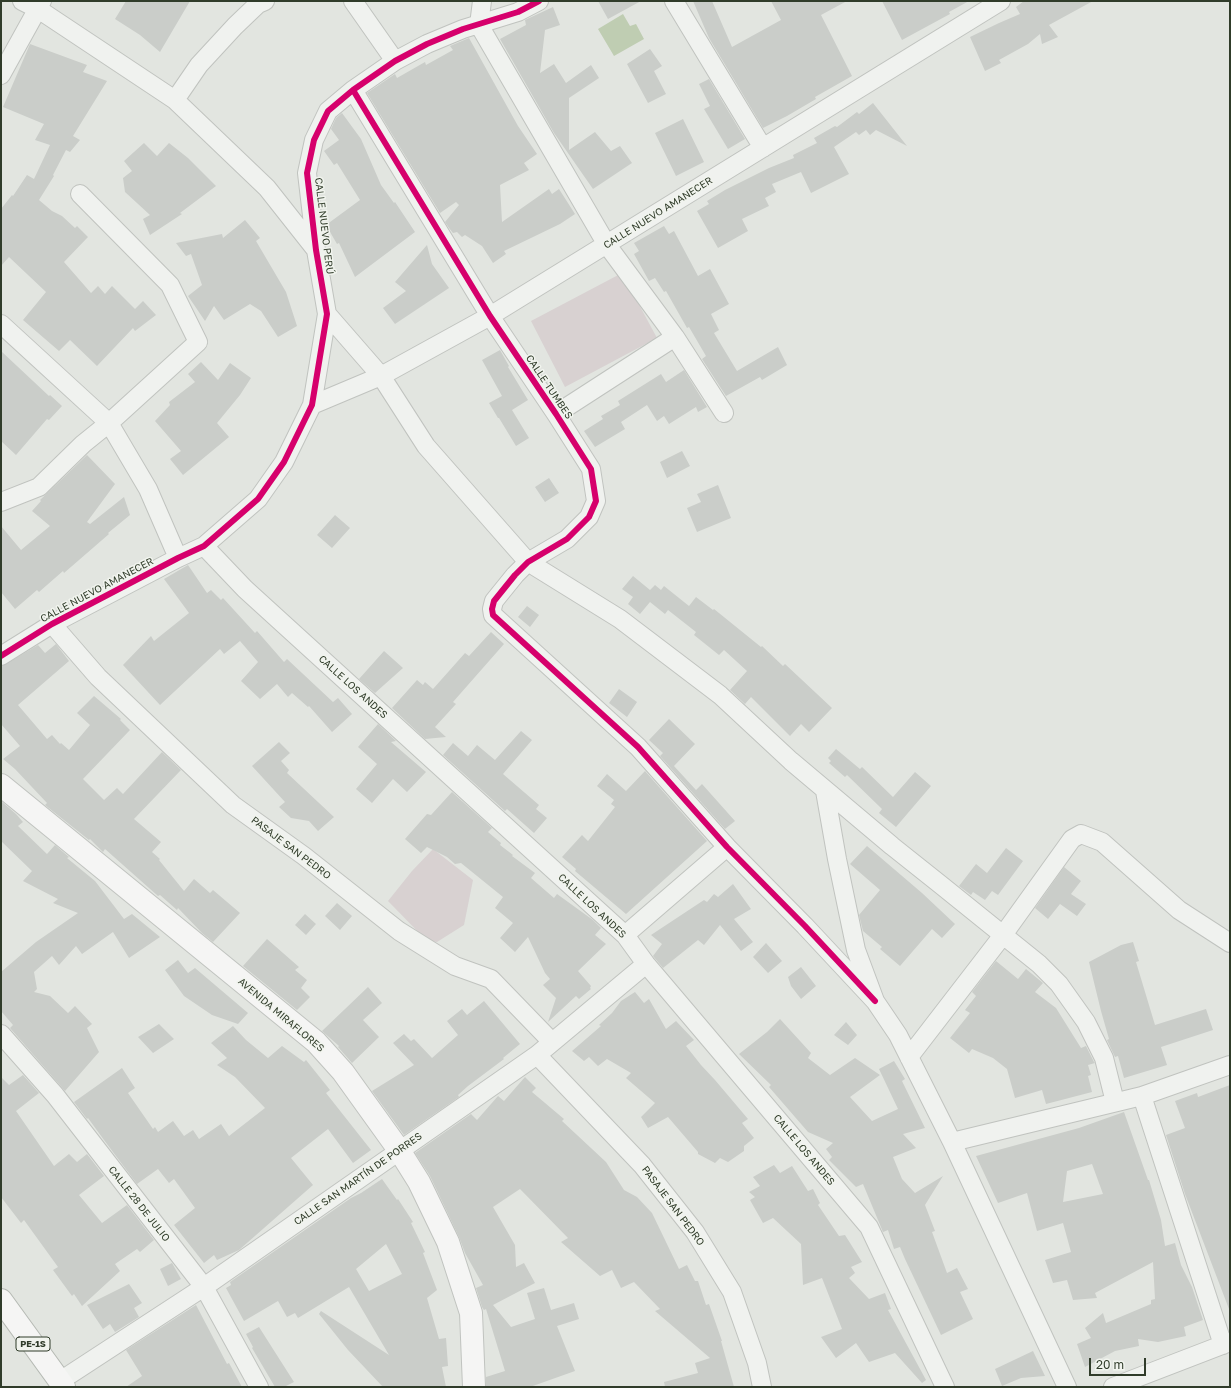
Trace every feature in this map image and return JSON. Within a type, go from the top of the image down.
[{"type":"main road","name":"AVENIDA MIRAFLORES","points":[[1,785],[316,1042],[343,1072],[399,1150],[419,1182],[448,1242],[471,1312],[474,1387]]},
{"type":"main road","name":"PE-1S","points":[[1,1300],[62,1384]]},
{"type":"street","points":[[22,1],[40,5],[175,100],[267,188],[316,250]]},
{"type":"street","points":[[175,100],[199,65],[235,26],[258,4],[265,1]]},
{"type":"street","points":[[353,1],[394,61]]},
{"type":"street","points":[[482,1],[479,25],[607,245],[675,337],[724,413]]},
{"type":"street","name":"CALLE NUEVO PERÚ","points":[[204,546],[258,499],[284,462],[312,405],[327,314],[316,250],[307,173],[314,140],[328,111],[353,90],[394,61],[427,44],[463,29],[518,12],[539,1]]},
{"type":"street","points":[[674,1],[763,148]]},
{"type":"street","name":"CALLE NUEVO AMANECER","points":[[312,405],[381,376],[490,316],[1001,1]]},
{"type":"street","points":[[1,75],[40,5]]},
{"type":"street","name":"CALLE TUMBES","points":[[353,90],[490,316],[591,469],[596,501],[589,517],[567,539],[528,562]]},
{"type":"street","points":[[1,502],[39,487],[83,444],[109,423],[198,342],[170,285],[80,194]]},
{"type":"street","points":[[327,314],[381,376],[426,446],[528,562],[620,620],[714,691],[825,791],[1039,964],[1059,984],[1086,1022],[1104,1058],[1115,1102]]},
{"type":"street","points":[[1,324],[109,423],[148,489],[178,558]]},
{"type":"street","points":[[556,414],[675,337]]},
{"type":"street","name":"CALLE NUEVO AMANECER","points":[[1,656],[52,624],[204,546]]},
{"type":"street","name":"CALLE LOS ANDES","points":[[204,546],[245,589],[625,935],[646,964],[869,1227],[945,1387]]},
{"type":"street","points":[[528,562],[515,575],[494,601],[492,609],[493,615],[638,747],[727,847],[875,1000],[898,1035],[952,1142],[1067,1387]]},
{"type":"street","name":"PASAJE SAN PEDRO","points":[[52,624],[98,677],[233,805],[304,856],[399,931],[455,966],[491,980],[552,1042]]},
{"type":"street","points":[[825,791],[837,860],[856,950],[875,1000]]},
{"type":"street","points":[[909,1057],[1003,935],[1072,839],[1081,834],[1102,842],[1179,910],[1230,943]]},
{"type":"street","points":[[625,935],[727,847]]},
{"type":"street","name":"CALLE SAN MARTÍN DE PORRES","points":[[62,1384],[537,1055],[646,964]]},
{"type":"street","name":"CALLE 28 DE JULIO","points":[[1,1034],[55,1095],[204,1286],[259,1387]]},
{"type":"street","name":"PASAJE SAN PEDRO","points":[[537,1055],[642,1165],[695,1232],[732,1292],[757,1362],[762,1387]]},
{"type":"street","points":[[952,1142],[1142,1096],[1230,1065]]},
{"type":"street","points":[[1114,1387],[1227,1343],[1142,1096]]},
{"type":"shaded area","points":[[623,14],[630,26],[636,24],[644,39],[614,56],[598,29]]},
{"type":"shaded area","points":[[622,273],[657,338],[565,387],[531,321]]},
{"type":"shaded area","points":[[433,849],[473,880],[464,925],[437,942],[427,941],[388,901],[412,871]]},
{"type":"building","points":[[126,1],[190,1],[160,52],[140,35],[115,19]]},
{"type":"building","points":[[598,1],[641,1],[608,19]]},
{"type":"building","points":[[693,1],[712,1],[732,47],[781,20],[771,1],[847,1],[821,15],[852,76],[815,97],[816,99],[787,116],[763,128],[709,38]]},
{"type":"building","points":[[882,1],[969,1],[949,12],[950,14],[902,40]]},
{"type":"building","points":[[1024,1],[1093,1],[1049,25],[1058,37],[1042,44],[1040,34],[1028,44],[999,60],[1001,63],[985,71],[970,37],[1020,14],[1016,7]]},
{"type":"building","points":[[553,7],[560,25],[545,30],[540,73],[554,64],[566,83],[591,65],[599,78],[569,98],[569,150],[595,132],[611,151],[620,146],[632,163],[593,189],[554,133],[500,39],[526,25],[525,20]]},
{"type":"building","points":[[469,38],[518,126],[537,154],[524,163],[529,170],[500,185],[502,222],[549,189],[552,194],[559,189],[575,214],[560,224],[504,251],[506,254],[493,263],[482,246],[465,235],[462,237],[457,232],[453,233],[449,228],[445,222],[459,205],[456,202],[440,213],[367,93],[395,74],[397,78],[425,62],[426,65],[453,50],[450,46]]},
{"type":"building","points":[[30,44],[87,65],[83,72],[107,81],[73,136],[80,140],[70,152],[66,150],[53,175],[54,176],[39,200],[52,211],[62,216],[75,228],[77,226],[88,237],[64,262],[91,293],[98,286],[105,294],[112,286],[135,309],[143,301],[156,315],[135,331],[133,328],[97,366],[70,340],[59,351],[23,320],[46,292],[9,257],[1,266],[1,209],[12,195],[13,196],[27,175],[34,179],[50,145],[35,140],[44,124],[3,107]]},
{"type":"building","points":[[650,49],[662,66],[654,71],[666,94],[648,103],[627,64]]},
{"type":"building","points":[[709,79],[745,139],[728,149],[704,109],[710,106],[699,84]]},
{"type":"building","points":[[873,103],[907,146],[876,130],[870,135],[866,130],[859,135],[856,132],[834,147],[849,174],[811,193],[801,172],[772,184],[776,192],[765,198],[769,206],[742,219],[748,231],[718,248],[697,211],[709,204],[707,201],[725,190],[769,168],[794,158],[793,155],[817,143],[814,138],[835,126],[837,127],[857,112],[859,114]]},
{"type":"building","points":[[342,113],[361,139],[381,185],[394,203],[395,202],[415,232],[355,277],[339,243],[337,244],[326,225],[360,200],[337,163],[334,165],[324,151],[339,140],[331,129],[336,118]]},
{"type":"building","points":[[683,119],[704,162],[676,176],[655,133]]},
{"type":"building","points":[[144,143],[157,156],[169,143],[188,158],[216,186],[180,213],[182,214],[150,235],[143,219],[150,215],[125,192],[123,178],[132,171],[124,161]]},
{"type":"building","points":[[245,220],[260,238],[256,241],[286,292],[297,326],[278,337],[261,311],[250,304],[224,320],[214,306],[205,321],[188,296],[202,285],[191,254],[186,256],[176,243],[222,234],[223,238]]},
{"type":"building","points":[[664,226],[669,234],[674,231],[698,276],[710,269],[729,304],[711,314],[719,330],[714,333],[737,371],[778,347],[787,365],[762,380],[760,377],[726,396],[702,359],[706,356],[689,327],[687,328],[666,291],[664,292],[655,278],[649,281],[634,254],[639,251],[634,243]]},
{"type":"building","points":[[427,245],[432,264],[449,288],[395,324],[383,308],[406,291],[395,282]]},
{"type":"building","points":[[500,350],[509,366],[508,367],[528,400],[512,410],[529,438],[516,446],[489,403],[502,396],[482,360]]},
{"type":"building","points":[[1,351],[49,396],[50,395],[62,406],[49,420],[47,419],[16,455],[1,441]]},
{"type":"building","points":[[201,362],[218,380],[230,363],[251,378],[240,395],[217,423],[229,437],[183,475],[170,459],[181,451],[155,421],[170,405],[169,402],[195,382],[188,374]]},
{"type":"building","points":[[684,370],[707,407],[698,412],[696,407],[669,424],[664,416],[657,421],[647,405],[621,422],[625,429],[595,447],[584,431],[603,419],[601,416],[620,405],[618,401],[661,374],[666,382]]},
{"type":"building","points":[[682,451],[690,466],[667,478],[660,462]]},
{"type":"building","points":[[87,455],[115,484],[87,522],[90,524],[124,497],[130,515],[64,573],[63,571],[39,592],[37,590],[15,609],[1,592],[1,526],[21,550],[50,526],[32,511],[41,501],[40,500]]},
{"type":"building","points":[[549,478],[559,493],[545,502],[535,487]]},
{"type":"building","points":[[718,485],[731,518],[697,532],[687,508],[701,502],[697,494]]},
{"type":"building","points":[[335,515],[350,528],[332,548],[317,535]]},
{"type":"building","points":[[188,565],[207,593],[211,590],[221,600],[223,598],[255,633],[257,631],[284,662],[287,659],[333,702],[338,698],[352,714],[332,732],[309,706],[308,707],[292,693],[288,697],[277,684],[260,699],[241,681],[258,662],[240,641],[224,654],[220,649],[160,705],[123,665],[151,636],[154,641],[189,613],[164,579]]},
{"type":"building","points":[[633,576],[650,590],[655,585],[661,590],[664,586],[689,606],[696,597],[713,610],[714,609],[761,647],[762,646],[783,666],[785,664],[832,708],[809,732],[801,724],[790,736],[751,697],[745,704],[730,690],[747,671],[724,650],[719,655],[694,635],[696,632],[668,610],[665,614],[650,602],[640,614],[628,604],[633,597],[622,589]]},
{"type":"building","points":[[527,606],[539,615],[530,627],[518,617]]},
{"type":"building","points":[[491,632],[504,644],[453,702],[456,704],[435,727],[446,737],[425,739],[392,708],[417,680],[423,685],[425,682],[433,689],[465,653],[469,656]]},
{"type":"building","points":[[56,644],[69,661],[18,705],[47,739],[52,735],[60,744],[61,743],[69,750],[90,725],[77,713],[94,696],[121,719],[120,720],[130,730],[83,779],[104,800],[117,788],[123,794],[162,752],[181,770],[134,819],[161,842],[152,852],[160,859],[159,860],[184,891],[194,879],[210,893],[213,890],[240,913],[213,942],[202,933],[178,908],[177,910],[160,895],[158,896],[105,849],[103,852],[90,839],[89,840],[45,805],[47,803],[15,769],[3,759],[20,746],[1,724],[1,667],[38,645],[45,653]]},
{"type":"building","points":[[384,651],[403,668],[375,693],[359,679]]},
{"type":"building","points":[[619,689],[637,702],[627,717],[609,703]]},
{"type":"building","points":[[669,719],[695,744],[674,766],[696,790],[702,784],[735,821],[725,829],[660,756],[663,753],[649,740]]},
{"type":"building","points":[[378,724],[396,741],[391,742],[426,772],[407,792],[393,779],[372,803],[356,789],[377,764],[358,747]]},
{"type":"building","points":[[521,731],[532,740],[503,774],[539,805],[536,809],[547,818],[534,833],[507,809],[505,811],[443,755],[453,743],[468,756],[477,745],[495,760]]},
{"type":"building","points":[[279,742],[290,753],[281,761],[289,770],[287,773],[334,817],[318,831],[309,821],[291,818],[279,807],[285,802],[252,766]]},
{"type":"building","points":[[836,749],[860,769],[862,767],[893,797],[915,772],[931,786],[896,827],[879,813],[882,809],[847,775],[845,777],[829,763],[831,761],[828,758]]},
{"type":"building","points":[[645,771],[707,841],[626,914],[575,871],[576,869],[562,857],[582,835],[588,841],[615,807],[611,804],[614,800],[597,786],[607,774],[626,791]]},
{"type":"building","points":[[452,792],[492,828],[488,832],[501,843],[500,845],[535,873],[531,878],[554,898],[557,894],[593,920],[601,928],[595,935],[606,944],[578,971],[591,986],[591,989],[579,999],[576,996],[548,1022],[556,998],[543,985],[550,979],[545,973],[528,937],[515,952],[500,938],[513,923],[495,908],[503,897],[461,863],[455,864],[447,857],[427,847],[421,853],[405,839],[427,814],[431,815]]},
{"type":"building","points":[[1,801],[23,822],[18,826],[47,854],[55,845],[69,857],[67,858],[95,881],[124,919],[132,914],[160,937],[129,958],[113,932],[82,954],[76,946],[59,965],[52,956],[34,972],[37,989],[34,992],[50,996],[68,1013],[75,1006],[92,1024],[87,1028],[99,1052],[65,1091],[10,1028],[13,1025],[1,1011],[1,972],[36,942],[78,913],[53,903],[58,899],[23,881],[32,871],[1,841]]},
{"type":"building","points":[[867,846],[922,893],[955,924],[942,938],[932,929],[900,966],[880,949],[882,947],[863,931],[859,915],[880,890],[850,864]]},
{"type":"building","points":[[1006,848],[1023,861],[998,895],[992,891],[985,900],[973,892],[971,895],[959,886],[976,864],[987,873]]},
{"type":"building","points":[[1064,867],[1081,881],[1071,894],[1086,904],[1077,916],[1060,904],[1048,919],[1035,908]]},
{"type":"building","points":[[733,884],[751,909],[734,919],[753,942],[741,951],[720,925],[704,945],[698,940],[663,968],[653,956],[662,944],[651,935],[704,900],[707,902],[714,894],[718,897]]},
{"type":"building","points":[[337,903],[352,916],[340,930],[325,916]]},
{"type":"building","points":[[305,914],[316,924],[306,935],[295,925]]},
{"type":"building","points":[[267,939],[299,967],[295,970],[307,980],[301,988],[310,997],[297,1010],[243,966]]},
{"type":"building","points":[[1133,942],[1139,961],[1136,962],[1155,1025],[1206,1009],[1213,1030],[1161,1047],[1167,1065],[1124,1078],[1118,1056],[1115,1057],[1107,1040],[1109,1039],[1089,962],[1121,945]]},
{"type":"building","points":[[766,943],[782,961],[768,973],[753,957]]},
{"type":"building","points":[[178,960],[188,973],[195,968],[248,1013],[238,1024],[212,1015],[184,996],[165,970]]},
{"type":"building","points":[[996,961],[1018,979],[1026,969],[1043,983],[1035,992],[1056,1008],[1081,1048],[1086,1046],[1095,1063],[1088,1065],[1091,1075],[1088,1076],[1092,1092],[1046,1104],[1042,1090],[1015,1098],[1007,1069],[993,1058],[972,1049],[969,1053],[950,1038],[970,1013],[965,1010],[976,996],[972,992]]},
{"type":"building","points":[[801,967],[816,986],[801,999],[791,986],[788,977]]},
{"type":"building","points":[[368,987],[382,1003],[363,1020],[379,1037],[352,1063],[338,1047],[339,1046],[322,1031]]},
{"type":"building","points":[[635,992],[644,1003],[649,999],[666,1029],[676,1021],[694,1040],[686,1046],[748,1119],[742,1123],[754,1138],[744,1146],[744,1151],[728,1162],[720,1158],[715,1163],[698,1154],[698,1152],[668,1117],[648,1128],[641,1117],[655,1103],[626,1078],[631,1073],[607,1059],[598,1066],[589,1057],[584,1061],[572,1051],[601,1026],[599,1025],[612,1013],[621,1001]]},
{"type":"building","points":[[484,1001],[520,1044],[503,1058],[504,1059],[468,1086],[458,1095],[459,1097],[404,1135],[372,1091],[414,1065],[393,1043],[404,1034],[411,1041],[414,1039],[432,1058],[458,1035],[447,1021],[462,1009],[467,1015]]},
{"type":"building","points":[[780,1019],[811,1053],[808,1058],[830,1075],[855,1058],[880,1075],[850,1097],[872,1121],[898,1109],[879,1069],[894,1061],[905,1079],[902,1081],[925,1128],[903,1134],[916,1148],[893,1157],[902,1179],[915,1193],[943,1176],[925,1205],[935,1231],[932,1232],[947,1273],[957,1268],[968,1289],[960,1292],[973,1319],[941,1335],[900,1247],[894,1249],[888,1230],[883,1232],[863,1184],[856,1187],[829,1160],[832,1157],[826,1149],[833,1143],[808,1132],[769,1087],[771,1085],[739,1054],[767,1032]]},
{"type":"building","points":[[846,1022],[857,1035],[848,1045],[834,1035]]},
{"type":"building","points":[[159,1024],[174,1039],[153,1053],[138,1037]]},
{"type":"building","points":[[233,1026],[246,1040],[268,1058],[282,1046],[304,1062],[306,1060],[330,1090],[326,1093],[371,1150],[353,1163],[328,1129],[291,1158],[313,1185],[239,1250],[217,1260],[214,1255],[204,1263],[174,1225],[195,1208],[174,1179],[169,1183],[158,1169],[137,1184],[88,1118],[87,1119],[74,1102],[122,1068],[135,1088],[128,1093],[153,1129],[155,1127],[158,1132],[173,1121],[184,1136],[193,1130],[199,1139],[221,1124],[229,1136],[265,1108],[235,1077],[217,1065],[227,1058],[211,1043]]},
{"type":"building","points":[[23,1075],[39,1093],[16,1111],[54,1166],[69,1154],[77,1162],[87,1154],[104,1176],[79,1195],[102,1223],[127,1205],[154,1240],[140,1252],[137,1249],[115,1264],[120,1271],[82,1306],[74,1294],[72,1296],[53,1270],[58,1267],[24,1220],[21,1223],[1,1197],[1,1077],[9,1085]]},
{"type":"building","points":[[525,1077],[536,1088],[532,1092],[564,1119],[562,1121],[606,1162],[624,1190],[637,1197],[652,1213],[679,1269],[687,1265],[695,1281],[698,1281],[706,1305],[709,1304],[722,1341],[734,1387],[665,1387],[664,1382],[698,1373],[695,1363],[710,1358],[655,1311],[660,1309],[634,1282],[621,1288],[612,1270],[600,1276],[561,1242],[568,1238],[520,1189],[493,1207],[515,1245],[516,1267],[524,1263],[535,1283],[493,1305],[511,1327],[535,1319],[527,1293],[544,1288],[551,1310],[574,1303],[579,1319],[557,1326],[575,1371],[530,1387],[486,1387],[486,1377],[505,1371],[486,1309],[484,1310],[482,1307],[476,1288],[483,1285],[465,1253],[430,1176],[415,1153],[471,1114],[477,1120],[498,1096],[504,1101]]},
{"type":"building","points":[[1230,1085],[1229,1309],[1185,1194],[1166,1135],[1185,1128],[1175,1101],[1197,1093],[1198,1097]]},
{"type":"building","points":[[1124,1112],[1149,1180],[1161,1220],[1165,1246],[1175,1243],[1181,1265],[1192,1287],[1203,1320],[1184,1327],[1186,1336],[1158,1342],[1138,1339],[1139,1346],[1115,1351],[1085,1367],[1077,1344],[1091,1338],[1085,1328],[1103,1313],[1106,1323],[1151,1304],[1151,1300],[1155,1299],[1153,1262],[1095,1293],[1097,1298],[1073,1300],[1067,1280],[1053,1283],[1045,1260],[1071,1252],[1063,1223],[1037,1231],[1027,1193],[998,1203],[976,1156],[1079,1128]],"holes":[[[1092,1164],[1103,1194],[1063,1202],[1067,1171]]]},
{"type":"building","points":[[774,1165],[780,1173],[792,1166],[808,1191],[813,1189],[820,1203],[818,1205],[839,1236],[845,1235],[862,1262],[851,1267],[855,1273],[849,1278],[869,1299],[885,1293],[891,1309],[888,1310],[926,1380],[922,1383],[895,1353],[869,1362],[856,1343],[836,1358],[821,1337],[842,1329],[822,1278],[803,1285],[801,1244],[773,1218],[763,1223],[750,1200],[755,1197],[749,1192],[760,1186],[753,1177]]},
{"type":"building","points":[[382,1179],[397,1200],[398,1199],[413,1222],[411,1223],[425,1252],[423,1253],[437,1290],[427,1298],[439,1339],[446,1338],[448,1366],[442,1367],[446,1387],[383,1387],[348,1350],[319,1314],[321,1311],[389,1355],[349,1287],[298,1318],[295,1313],[287,1317],[278,1301],[244,1321],[226,1288],[231,1285],[230,1282],[351,1198]],"holes":[[[386,1244],[402,1274],[369,1291],[356,1269]]]},
{"type":"building","points":[[172,1263],[181,1279],[168,1286],[160,1269]]},
{"type":"building","points":[[129,1284],[142,1303],[134,1308],[139,1317],[115,1332],[110,1324],[103,1329],[87,1305]]},
{"type":"building","points":[[196,1305],[227,1364],[229,1363],[242,1387],[126,1387],[142,1376],[126,1350]]},
{"type":"building","points":[[259,1327],[294,1382],[284,1387],[275,1387],[252,1348],[253,1347],[246,1334]]},
{"type":"building","points":[[1033,1351],[1045,1376],[1021,1378],[1002,1386],[995,1369]]},
{"type":"cycle path","points":[[1,656],[52,624],[204,546],[258,499],[284,462],[312,405],[327,314],[316,250],[307,173],[314,140],[328,111],[353,90],[395,61],[427,44],[463,29],[518,12],[539,1]]},
{"type":"cycle path","points":[[353,90],[490,316],[591,469],[596,501],[589,517],[567,539],[528,562],[515,575],[494,601],[492,609],[493,615],[638,747],[727,847],[805,926],[875,1001]]}]
